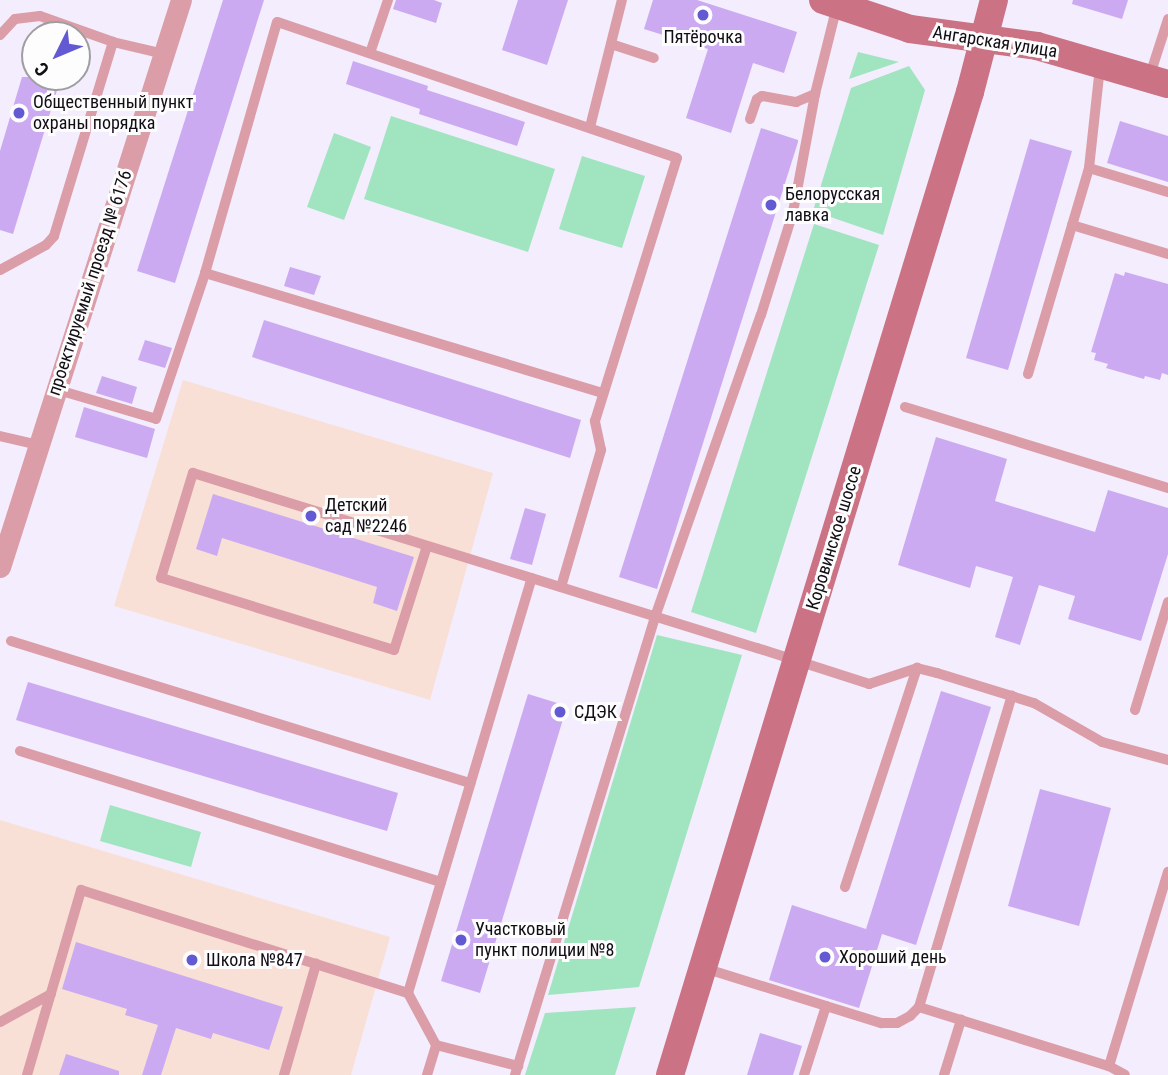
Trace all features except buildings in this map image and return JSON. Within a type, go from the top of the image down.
[{"type":"main road","name":"Коровинское шоссе","points":[[670,1075],[966,105],[995,0]]},
{"type":"main road","name":"Ангарская улица","points":[[830,2],[910,29],[983,36],[1037,46],[1159,81]]},
{"type":"street","name":"проектируемый проезд № 6176","points":[[0,567],[181,0]]},
{"type":"lane","points":[[370,53],[388,0]]},
{"type":"lane","points":[[590,127],[622,0]]},
{"type":"lane","points":[[27,1075],[81,890],[408,993],[436,1045],[516,1070],[655,617],[761,315],[793,212],[816,94],[830,2]]},
{"type":"lane","points":[[0,35],[15,19],[40,16],[113,42],[164,54]]},
{"type":"lane","points":[[1159,81],[1168,19]]},
{"type":"lane","points":[[55,389],[156,419],[205,272],[277,22],[677,158],[594,426],[601,450],[561,587]]},
{"type":"lane","points":[[0,270],[46,245],[54,236],[113,42]]},
{"type":"lane","points":[[611,44],[654,58]]},
{"type":"lane","points":[[1028,374],[1088,169],[1101,64]]},
{"type":"lane","points":[[750,120],[757,99],[762,96],[796,102],[816,94]]},
{"type":"lane","points":[[1088,169],[1168,192]]},
{"type":"lane","points":[[1072,225],[1168,254]]},
{"type":"lane","points":[[205,272],[603,393]]},
{"type":"lane","points":[[905,407],[1168,488]]},
{"type":"lane","points":[[0,436],[37,445]]},
{"type":"lane","points":[[427,545],[394,650],[161,578],[193,473],[427,545],[533,578],[655,617],[796,660],[869,684],[917,668],[1034,703],[1102,742],[1168,760]]},
{"type":"lane","points":[[408,993],[533,578]]},
{"type":"lane","points":[[1135,710],[1168,602]]},
{"type":"lane","points":[[12,641],[471,783]]},
{"type":"lane","points":[[845,887],[917,668]]},
{"type":"lane","points":[[703,968],[881,1023],[897,1023],[911,1016],[919,1007],[1012,696]]},
{"type":"lane","points":[[20,751],[441,882]]},
{"type":"lane","points":[[1109,1066],[1168,872]]},
{"type":"lane","points":[[284,1075],[316,964]]},
{"type":"lane","points":[[0,1022],[51,994]]},
{"type":"lane","points":[[804,1075],[826,1006]]},
{"type":"lane","points":[[919,1007],[1109,1066],[1125,1075]]},
{"type":"lane","points":[[944,1075],[961,1020]]},
{"type":"lane","points":[[427,1075],[436,1045]]},
{"type":"shaded area","name":"Детский сад №2246","points":[[183,380],[493,473],[430,700],[114,606]]},
{"type":"shaded area","name":"Школа №847","points":[[0,820],[390,937],[351,1075],[0,1075]]},
{"type":"green space","points":[[858,52],[899,62],[849,79]]},
{"type":"green space","points":[[909,66],[925,90],[883,235],[813,211],[851,88]]},
{"type":"green space","points":[[391,116],[555,169],[528,252],[364,199]]},
{"type":"green space","points":[[334,133],[371,147],[344,220],[307,207]]},
{"type":"green space","points":[[582,156],[645,176],[622,248],[559,229]]},
{"type":"green space","points":[[814,224],[879,245],[756,633],[691,612]]},
{"type":"green space","points":[[657,635],[742,655],[639,987],[548,995]]},
{"type":"green space","points":[[110,805],[201,832],[191,867],[100,841]]},
{"type":"green space","points":[[636,1007],[615,1075],[525,1075],[545,1013]]},
{"type":"place","name":"Пятёрочка","points":[[703,15]]},
{"type":"place","name":"Общественный пункт охраны порядка","points":[[19,113]]},
{"type":"place","name":"Белорусская лавка","points":[[771,205]]},
{"type":"place","name":"Детский сад №2246","points":[[311,516]]},
{"type":"place","name":"СДЭК","points":[[560,712]]},
{"type":"place","name":"Участковый пункт полиции №8","points":[[461,940]]},
{"type":"place","name":"Хороший день","points":[[825,957]]},
{"type":"place","name":"Школа №847","points":[[192,960]]}]
